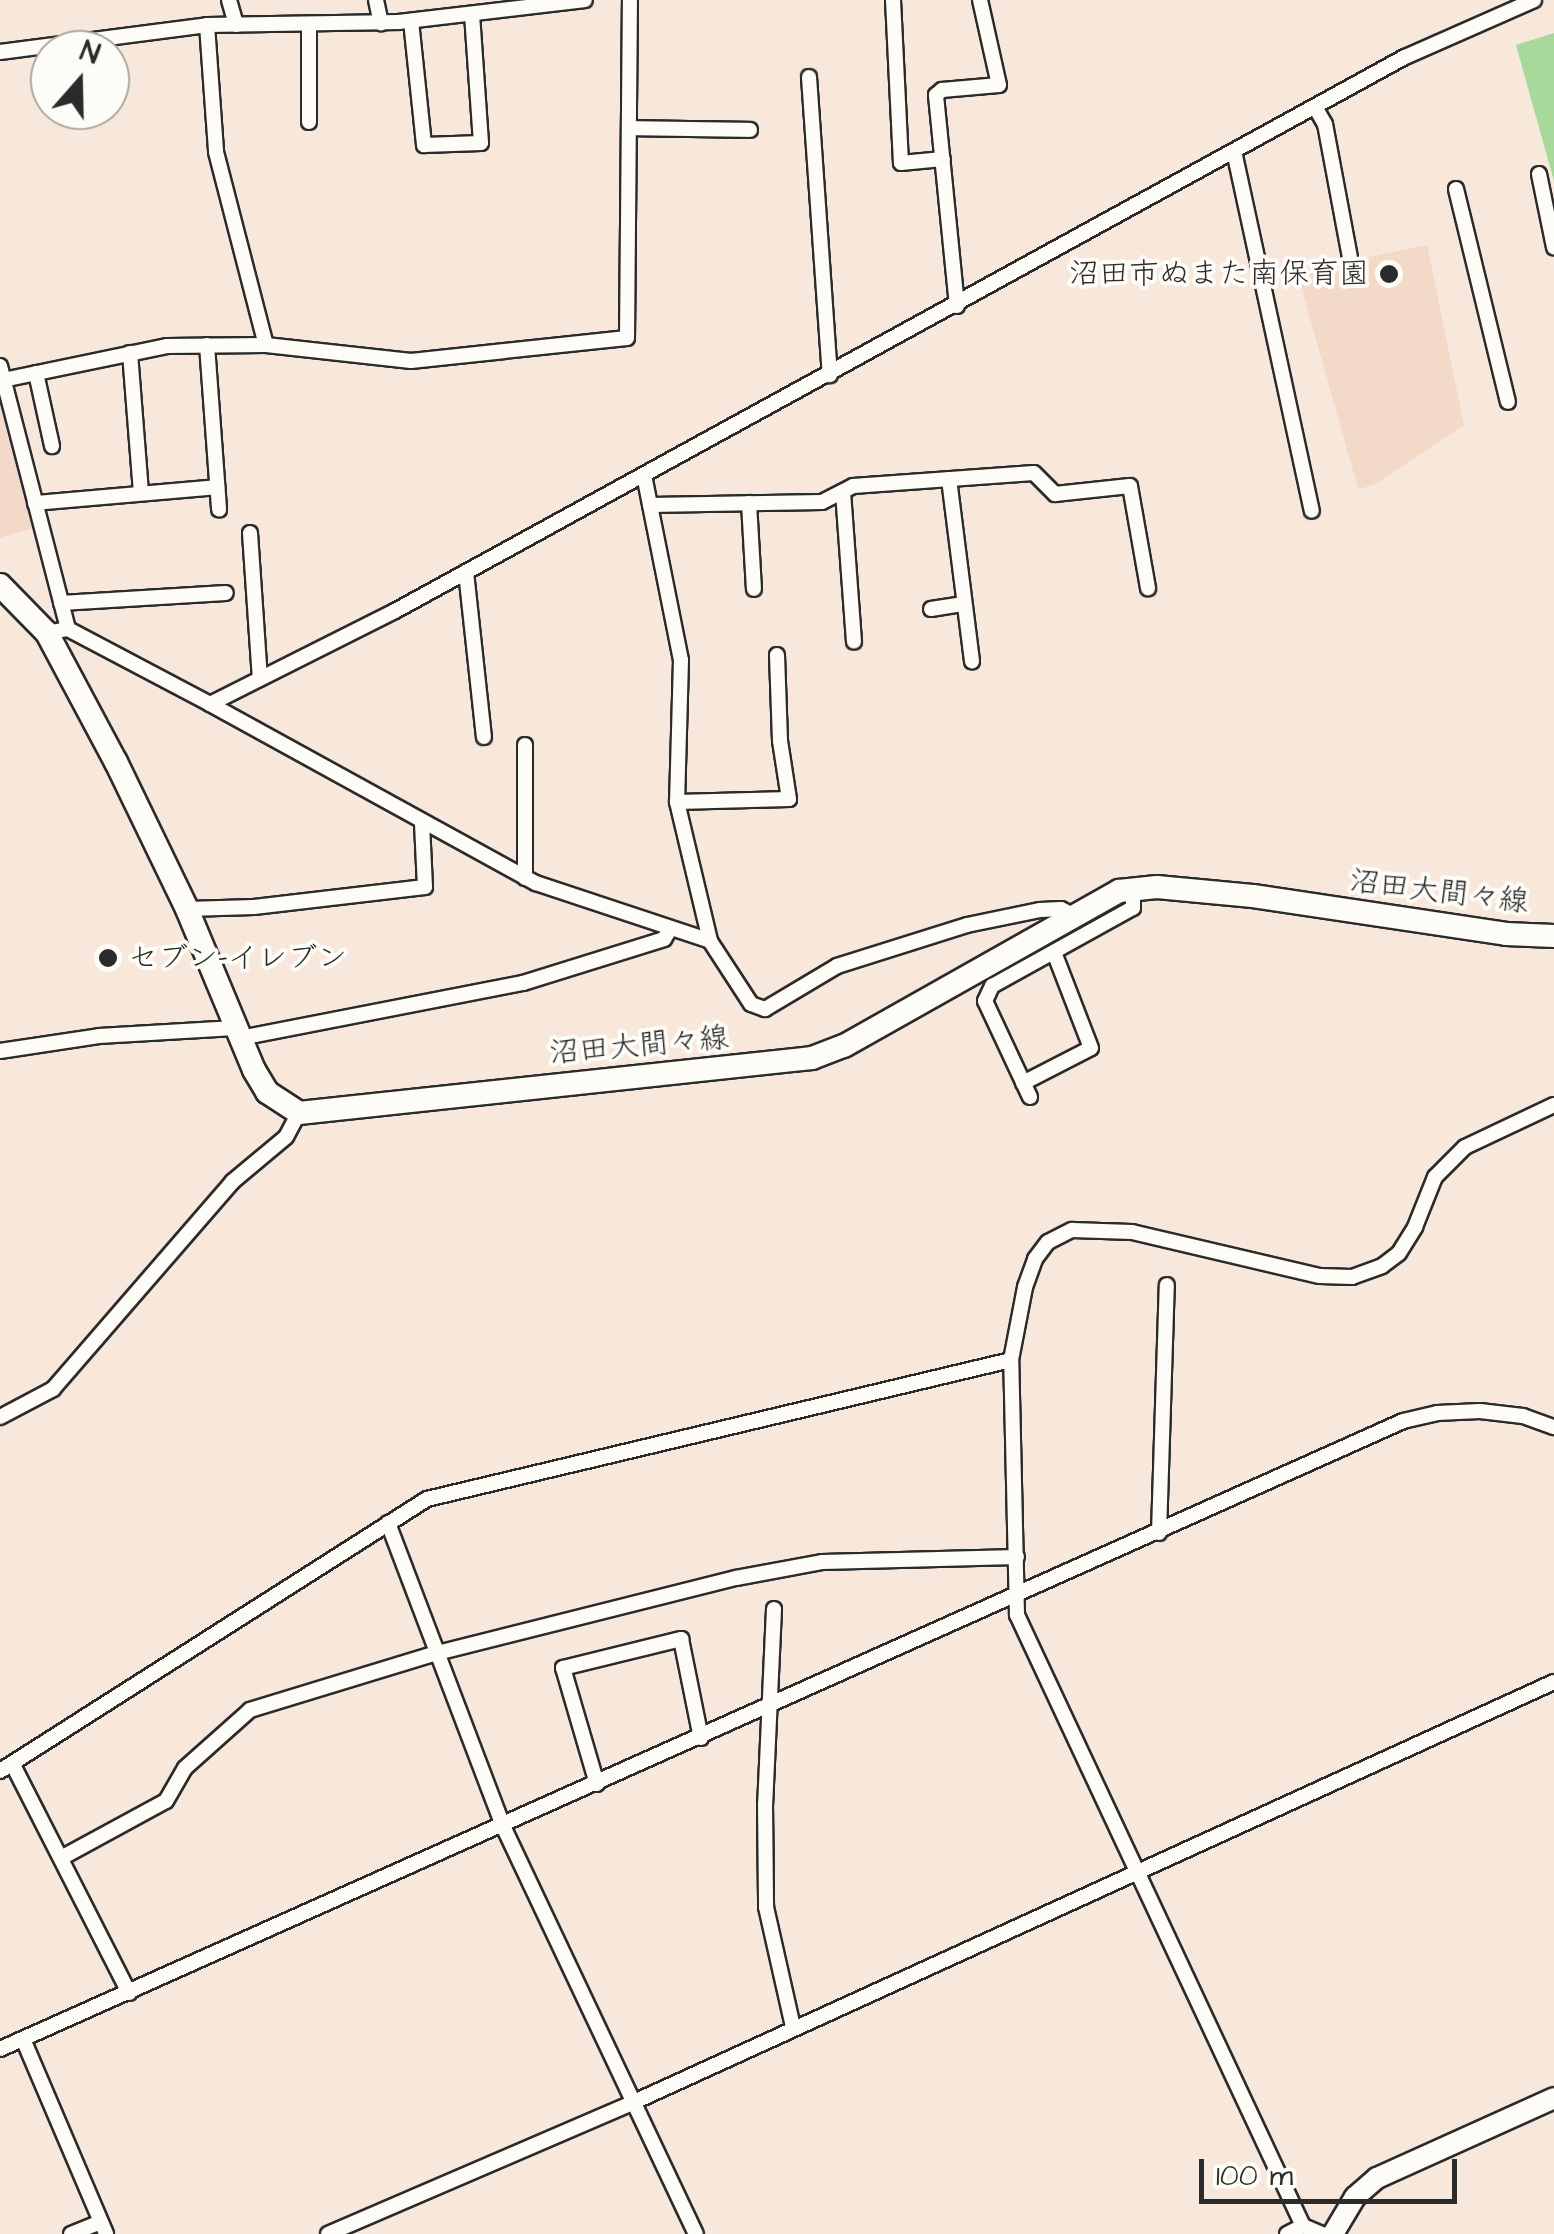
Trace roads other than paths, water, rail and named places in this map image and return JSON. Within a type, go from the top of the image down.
[{"type":"main road","points":[[0,585],[58,631],[266,1092],[298,1112]]},
{"type":"main road","name":"沼田大間々線","points":[[298,1112],[812,1058],[844,1046],[1119,891],[1157,887],[1252,896],[1506,934],[1554,936]]},
{"type":"street","points":[[229,0],[236,25]]},
{"type":"street","points":[[376,0],[381,23]]},
{"type":"street","points":[[0,52],[207,25],[381,23],[585,0]]},
{"type":"street","points":[[630,0],[627,338],[411,361],[343,357],[266,345],[168,346],[36,373],[2,373],[62,603],[58,631],[210,704],[525,878],[669,931],[710,941]]},
{"type":"street","points":[[893,0],[901,163],[942,160]]},
{"type":"street","points":[[957,306],[936,95],[942,90],[999,85],[980,0]]},
{"type":"street","points":[[210,704],[466,572],[830,375],[1405,57],[1534,0]]},
{"type":"street","points":[[411,21],[424,145],[481,143],[472,14]]},
{"type":"street","points":[[309,24],[310,122]]},
{"type":"street","points":[[207,25],[216,152],[266,345]]},
{"type":"street","points":[[809,77],[830,375]]},
{"type":"street","points":[[1315,107],[1325,124],[1350,257]]},
{"type":"street","points":[[629,128],[750,130]]},
{"type":"street","points":[[1234,151],[1312,512]]},
{"type":"street","points":[[1539,174],[1554,247]]},
{"type":"street","points":[[1456,189],[1508,402]]},
{"type":"street","points":[[206,346],[219,510]]},
{"type":"street","points":[[130,353],[142,493]]},
{"type":"street","points":[[36,373],[52,446]]},
{"type":"street","points":[[650,505],[822,502],[853,486],[1034,472],[1055,494],[1130,486],[1148,588]]},
{"type":"street","points":[[644,475],[681,660],[676,802],[710,941],[751,1004],[765,1009],[794,996],[837,966],[967,924],[1040,910],[1061,910],[1075,916]]},
{"type":"street","points":[[949,479],[972,662]]},
{"type":"street","points":[[35,503],[217,487]]},
{"type":"street","points":[[843,492],[854,642]]},
{"type":"street","points":[[749,503],[754,589]]},
{"type":"street","points":[[250,533],[260,679]]},
{"type":"street","points":[[466,572],[484,737]]},
{"type":"street","points":[[62,603],[226,593]]},
{"type":"street","points":[[931,609],[964,604]]},
{"type":"street","points":[[676,802],[789,799],[780,741],[777,655]]},
{"type":"street","points":[[525,745],[525,878]]},
{"type":"street","points":[[186,910],[254,907],[425,886],[422,824]]},
{"type":"street","points":[[1054,952],[1091,1048],[1027,1090],[986,1001],[992,986],[1134,908],[1133,890]]},
{"type":"street","points":[[0,1051],[99,1036],[237,1033],[523,983],[664,939],[669,931]]},
{"type":"street","points":[[1322,2234],[1303,2226],[1017,1615],[1012,1360],[1035,1259],[1048,1242],[1072,1230],[1132,1232],[1320,1276],[1352,1276],[1382,1266],[1399,1252],[1416,1227],[1435,1177],[1464,1147],[1554,1105]]},
{"type":"street","points":[[0,1417],[52,1389],[122,1314],[232,1182],[286,1136],[298,1112]]},
{"type":"street","points":[[1159,1533],[1167,1286]]},
{"type":"street","points":[[129,1992],[60,1858],[7,1768],[427,1499],[1012,1360]]},
{"type":"street","points":[[0,2050],[1404,1421],[1437,1413],[1480,1411],[1523,1416],[1554,1427]]},
{"type":"street","points":[[388,1523],[503,1826],[696,2234]]},
{"type":"street","points":[[60,1858],[166,1801],[186,1768],[250,1710],[437,1653],[736,1578],[822,1562],[1017,1557]]},
{"type":"street","points":[[774,1609],[766,1907],[793,2027]]},
{"type":"street","points":[[598,1784],[563,1668],[681,1639],[701,1738]]},
{"type":"street","points":[[328,2234],[634,2102],[1554,1682]]},
{"type":"street","points":[[22,2040],[104,2228],[70,2234]]},
{"type":"street","points":[[1333,2234],[1354,2197],[1376,2178],[1554,2098]]},
{"type":"street","points":[[1287,2234],[1303,2226]]},
{"type":"place","name":"沼田市ぬまた南保育園","points":[[1389,274]]},
{"type":"place","name":"セブン-イレブン","points":[[108,958]]}]
